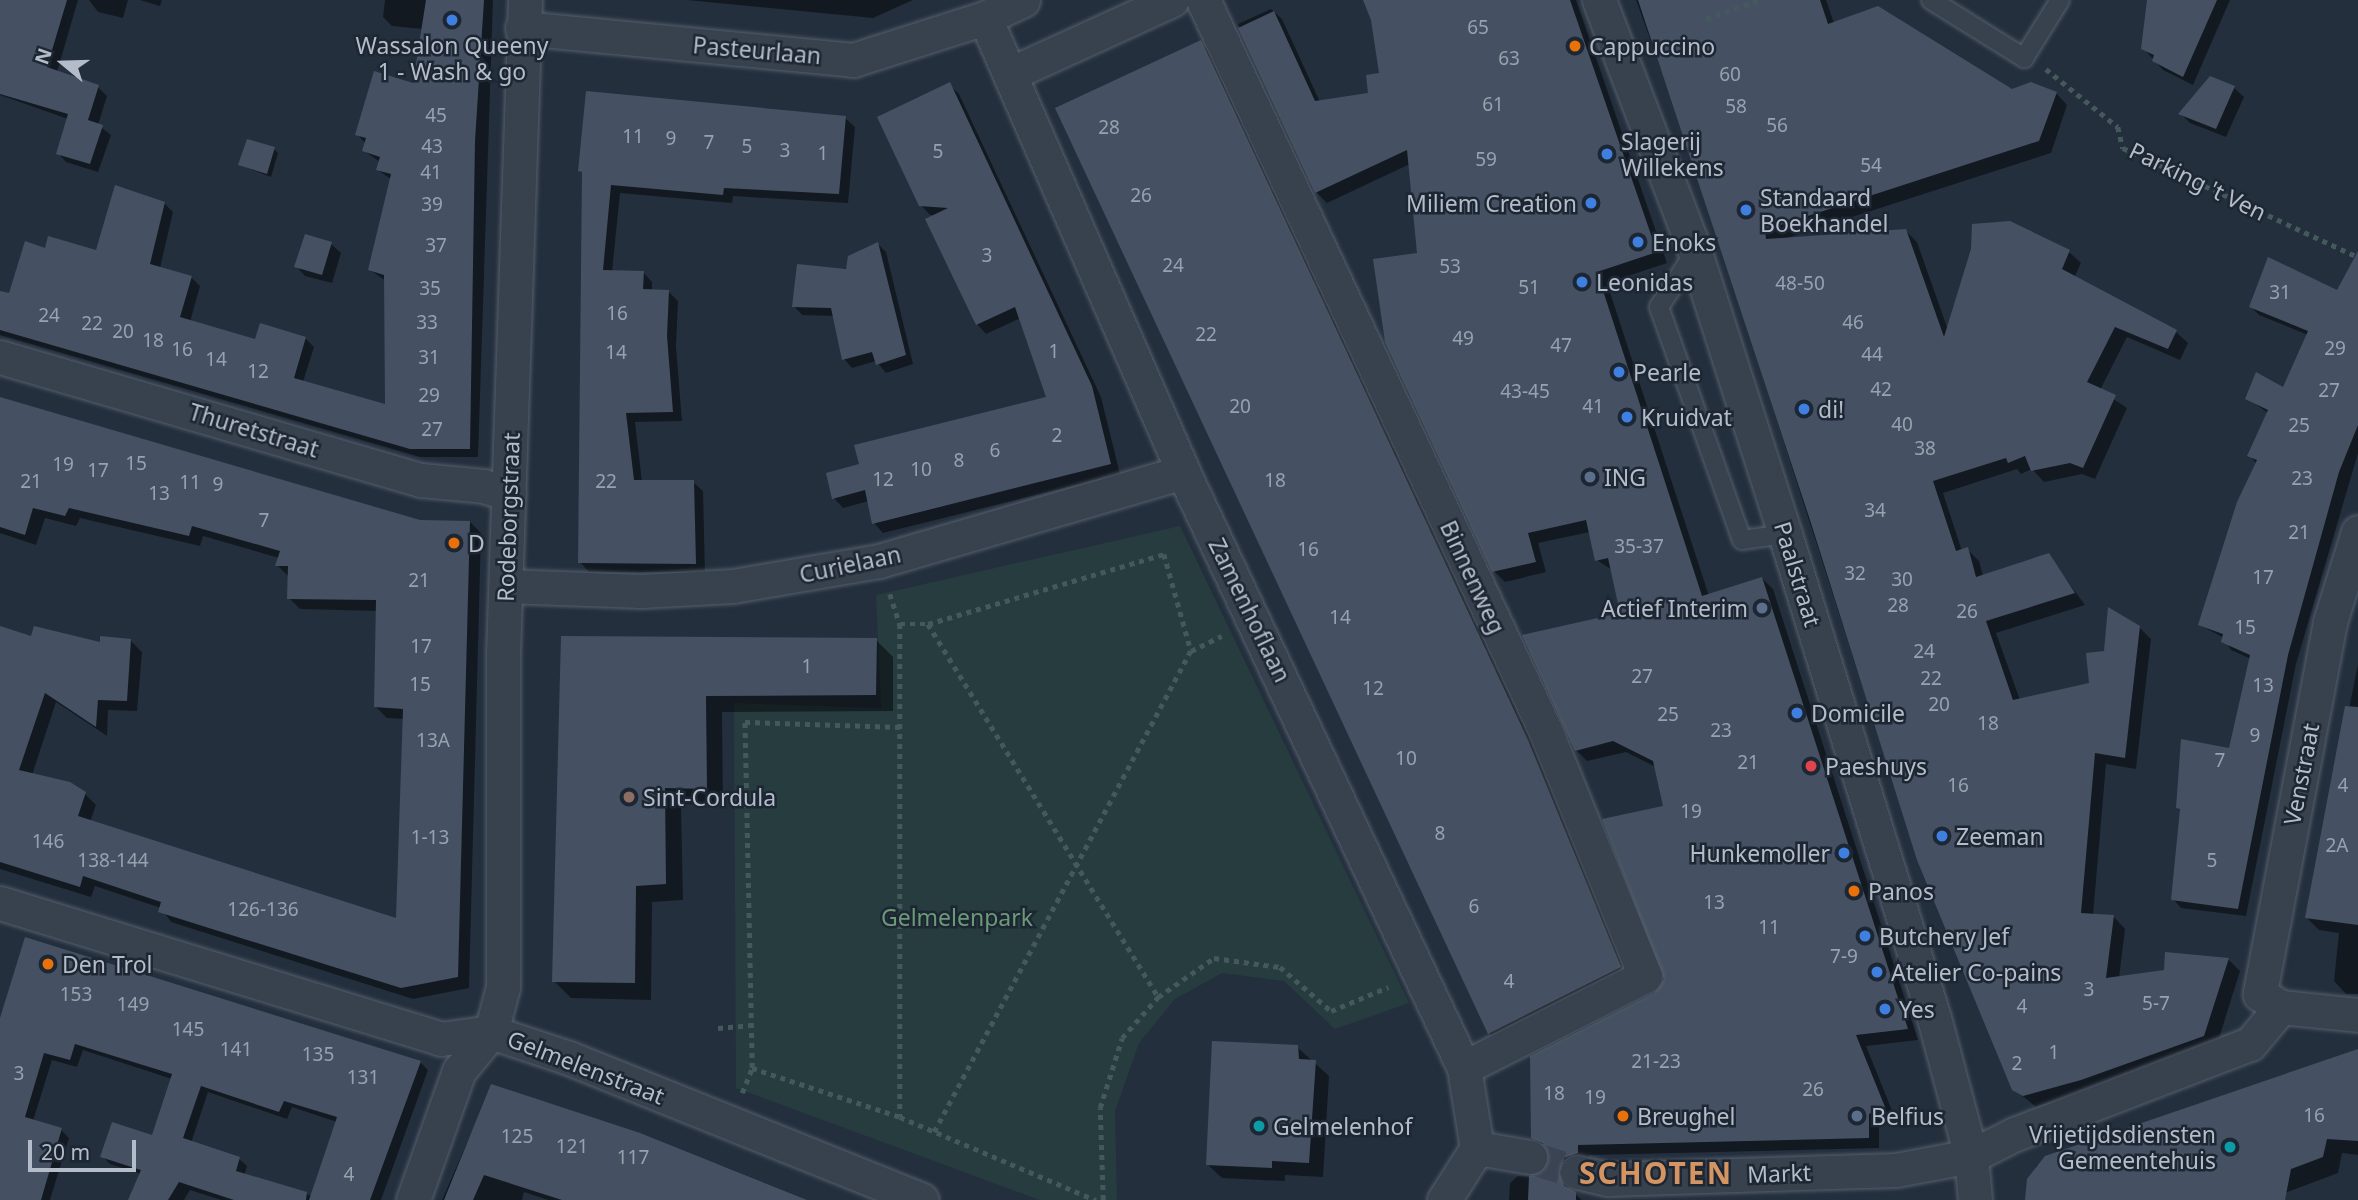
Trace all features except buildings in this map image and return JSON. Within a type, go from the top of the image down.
[{"type":"street","name":"Pasteurlaan","points":[[523,14],[853,60],[985,18],[1023,0]]},
{"type":"street","points":[[1010,74],[1172,0]]},
{"type":"street","name":"Paalstraat","points":[[1599,0],[1695,252],[1786,534],[1934,1018],[1971,1156],[1975,1200]]},
{"type":"street","name":"Binnenweg","points":[[1214,3],[1546,732],[1645,976],[1464,1068]]},
{"type":"street","name":"Rodeborgstraat","points":[[491,1032],[503,987],[506,586],[523,14]]},
{"type":"street","name":"Zamenhoflaan","points":[[985,18],[1183,472],[1464,1068],[1477,1148]]},
{"type":"street","name":"Thuretstraat","points":[[0,357],[421,480],[483,486],[509,494]]},
{"type":"street","name":"Curielaan","points":[[506,586],[641,591],[733,586],[878,561],[1183,472]]},
{"type":"street","name":"Venstraat","points":[[2281,1007],[2260,994],[2330,622],[2358,532]]},
{"type":"street","name":"Gelmelenstraat","points":[[0,904],[440,1039],[491,1032],[731,1123],[922,1200]]},
{"type":"street","points":[[2281,1007],[2358,1015]]},
{"type":"street","name":"Markt","points":[[1597,1184],[1679,1176],[1896,1170],[1971,1156],[2015,1135],[2250,1044],[2281,1007]]},
{"type":"street","points":[[413,1200],[459,1071],[491,1032]]},
{"type":"street","points":[[1444,1200],[1477,1148],[1530,1157]]},
{"type":"lane","points":[[1931,0],[2024,58],[2060,0]]},
{"type":"lane","points":[[1695,252],[1659,307],[1742,541],[1786,534]]},
{"type":"path","points":[[1706,19],[1759,0]]},
{"type":"path","name":"Parking 't Ven","points":[[2024,58],[2054,73],[2118,127],[2123,148],[2358,257]]},
{"type":"path","points":[[900,624],[928,624],[1164,554],[1191,651],[1079,868],[934,1133]]},
{"type":"path","points":[[878,561],[900,624],[900,1117]]},
{"type":"path","points":[[928,624],[1158,997]]},
{"type":"path","points":[[731,1123],[752,1068],[745,722],[901,727]]},
{"type":"path","points":[[1103,1200],[1100,1108],[1122,1038],[1158,997],[1214,958],[1280,967],[1331,1011],[1422,974]]},
{"type":"path","points":[[718,1028],[751,1025]]},
{"type":"path","points":[[752,1068],[900,1117],[1096,1200]]},
{"type":"green space","name":"Gelmelenpark","points":[[1180,526],[1409,1003],[1335,1029],[1284,981],[1222,973],[1175,999],[1139,1043],[1115,1111],[1117,1200],[1040,1200],[736,1088],[734,703],[881,708],[876,595]]},
{"type":"tunnel","points":[[1530,1157],[1577,1172]]},
{"type":"place","name":"Wassalon Queeny 1 - Wash & go","points":[[452,20]]},
{"type":"place","name":"Cappuccino","points":[[1575,46]]},
{"type":"place","name":"Slagerij Willekens","points":[[1607,154]]},
{"type":"place","name":"Miliem Creation","points":[[1591,203]]},
{"type":"place","name":"Standaard Boekhandel","points":[[1746,210]]},
{"type":"place","name":"Enoks","points":[[1638,242]]},
{"type":"place","name":"Leonidas","points":[[1582,282]]},
{"type":"place","name":"Pearle","points":[[1619,372]]},
{"type":"place","name":"di!","points":[[1804,409]]},
{"type":"place","name":"Kruidvat","points":[[1627,417]]},
{"type":"place","name":"ING","points":[[1590,477]]},
{"type":"place","name":"D","points":[[454,543]]},
{"type":"place","name":"Actief Interim","points":[[1762,608]]},
{"type":"place","name":"Domicile","points":[[1797,713]]},
{"type":"place","name":"Paeshuys","points":[[1811,766]]},
{"type":"place","name":"Sint-Cordula","points":[[629,797]]},
{"type":"place","name":"Zeeman","points":[[1942,836]]},
{"type":"place","name":"Hunkemoller","points":[[1844,853]]},
{"type":"place","name":"Panos","points":[[1854,891]]},
{"type":"place","name":"Butchery Jef","points":[[1865,936]]},
{"type":"place","name":"Den Trol","points":[[48,964]]},
{"type":"place","name":"Atelier Co-pains","points":[[1877,972]]},
{"type":"place","name":"Yes","points":[[1885,1009]]},
{"type":"place","name":"Breughel","points":[[1623,1116]]},
{"type":"place","name":"Belfius","points":[[1857,1116]]},
{"type":"place","name":"Gelmelenhof","points":[[1259,1126]]},
{"type":"place","name":"Vrijetijdsdiensten Gemeentehuis","points":[[2230,1147]]},
{"type":"district","name":"SCHOTEN","points":[[1656,1173]]}]
